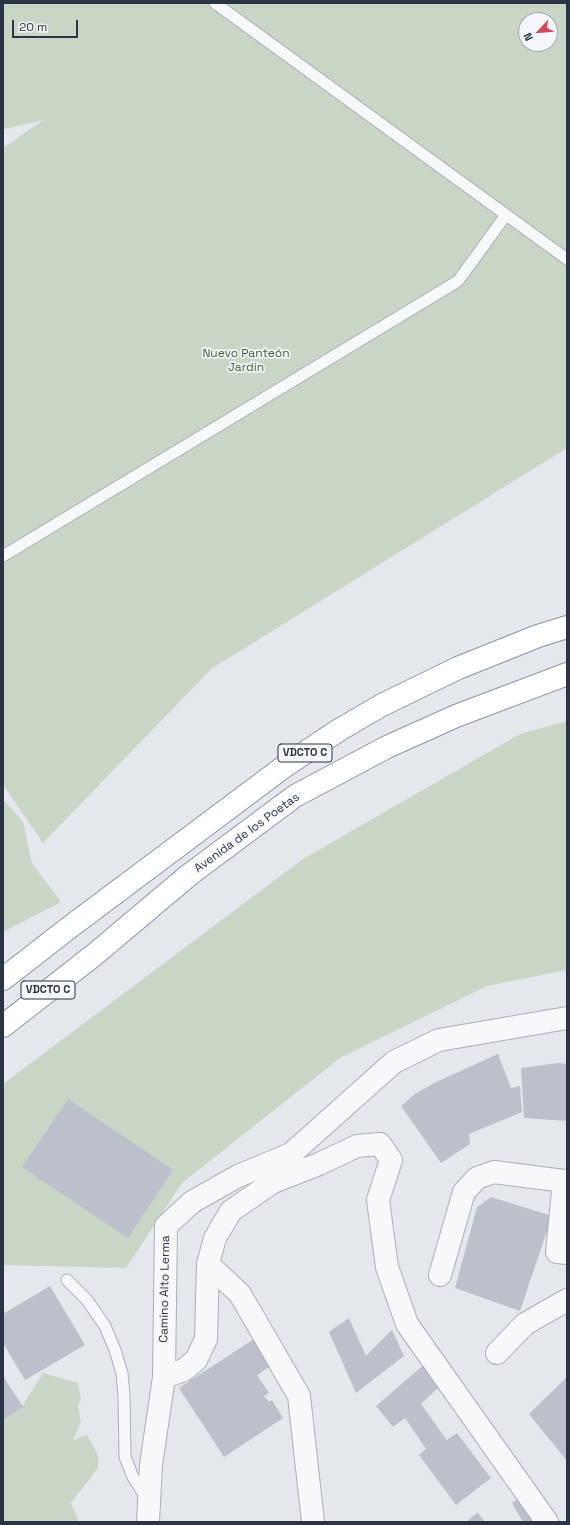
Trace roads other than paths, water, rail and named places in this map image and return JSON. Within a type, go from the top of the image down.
[{"type":"highway","name":"VDCTO C","points":[[3,979],[284,766],[339,730],[382,705],[458,668],[538,636],[567,627]]},
{"type":"highway","name":"Avenida de los Poetas","points":[[3,1026],[94,955],[189,875],[295,796],[387,747],[456,716],[567,674]]},
{"type":"street","name":"Camino Alto Lerma","points":[[148,1511],[151,1465],[164,1377],[166,1226],[192,1202],[232,1180],[291,1154],[394,1062],[439,1040],[567,1018]]},
{"type":"street","points":[[164,1377],[184,1370],[196,1360],[206,1339],[208,1264],[215,1238],[231,1211],[273,1182],[319,1164],[357,1146],[380,1144],[391,1160],[378,1200],[387,1267],[406,1324],[547,1522]]},
{"type":"street","points":[[440,1275],[464,1192],[477,1178],[494,1172],[564,1181],[557,1252],[567,1253]]},
{"type":"street","points":[[208,1264],[240,1294],[299,1396],[313,1522]]},
{"type":"street","points":[[497,1353],[525,1324],[567,1300]]},
{"type":"lane","points":[[215,3],[567,259]]},
{"type":"lane","points":[[3,556],[458,281],[506,214]]},
{"type":"lane","points":[[67,1280],[87,1300],[105,1326],[114,1350],[122,1374],[125,1457],[148,1511]]},
{"type":"park label","name":"Nuevo Panteón Jardín","points":[[246,361]]}]
